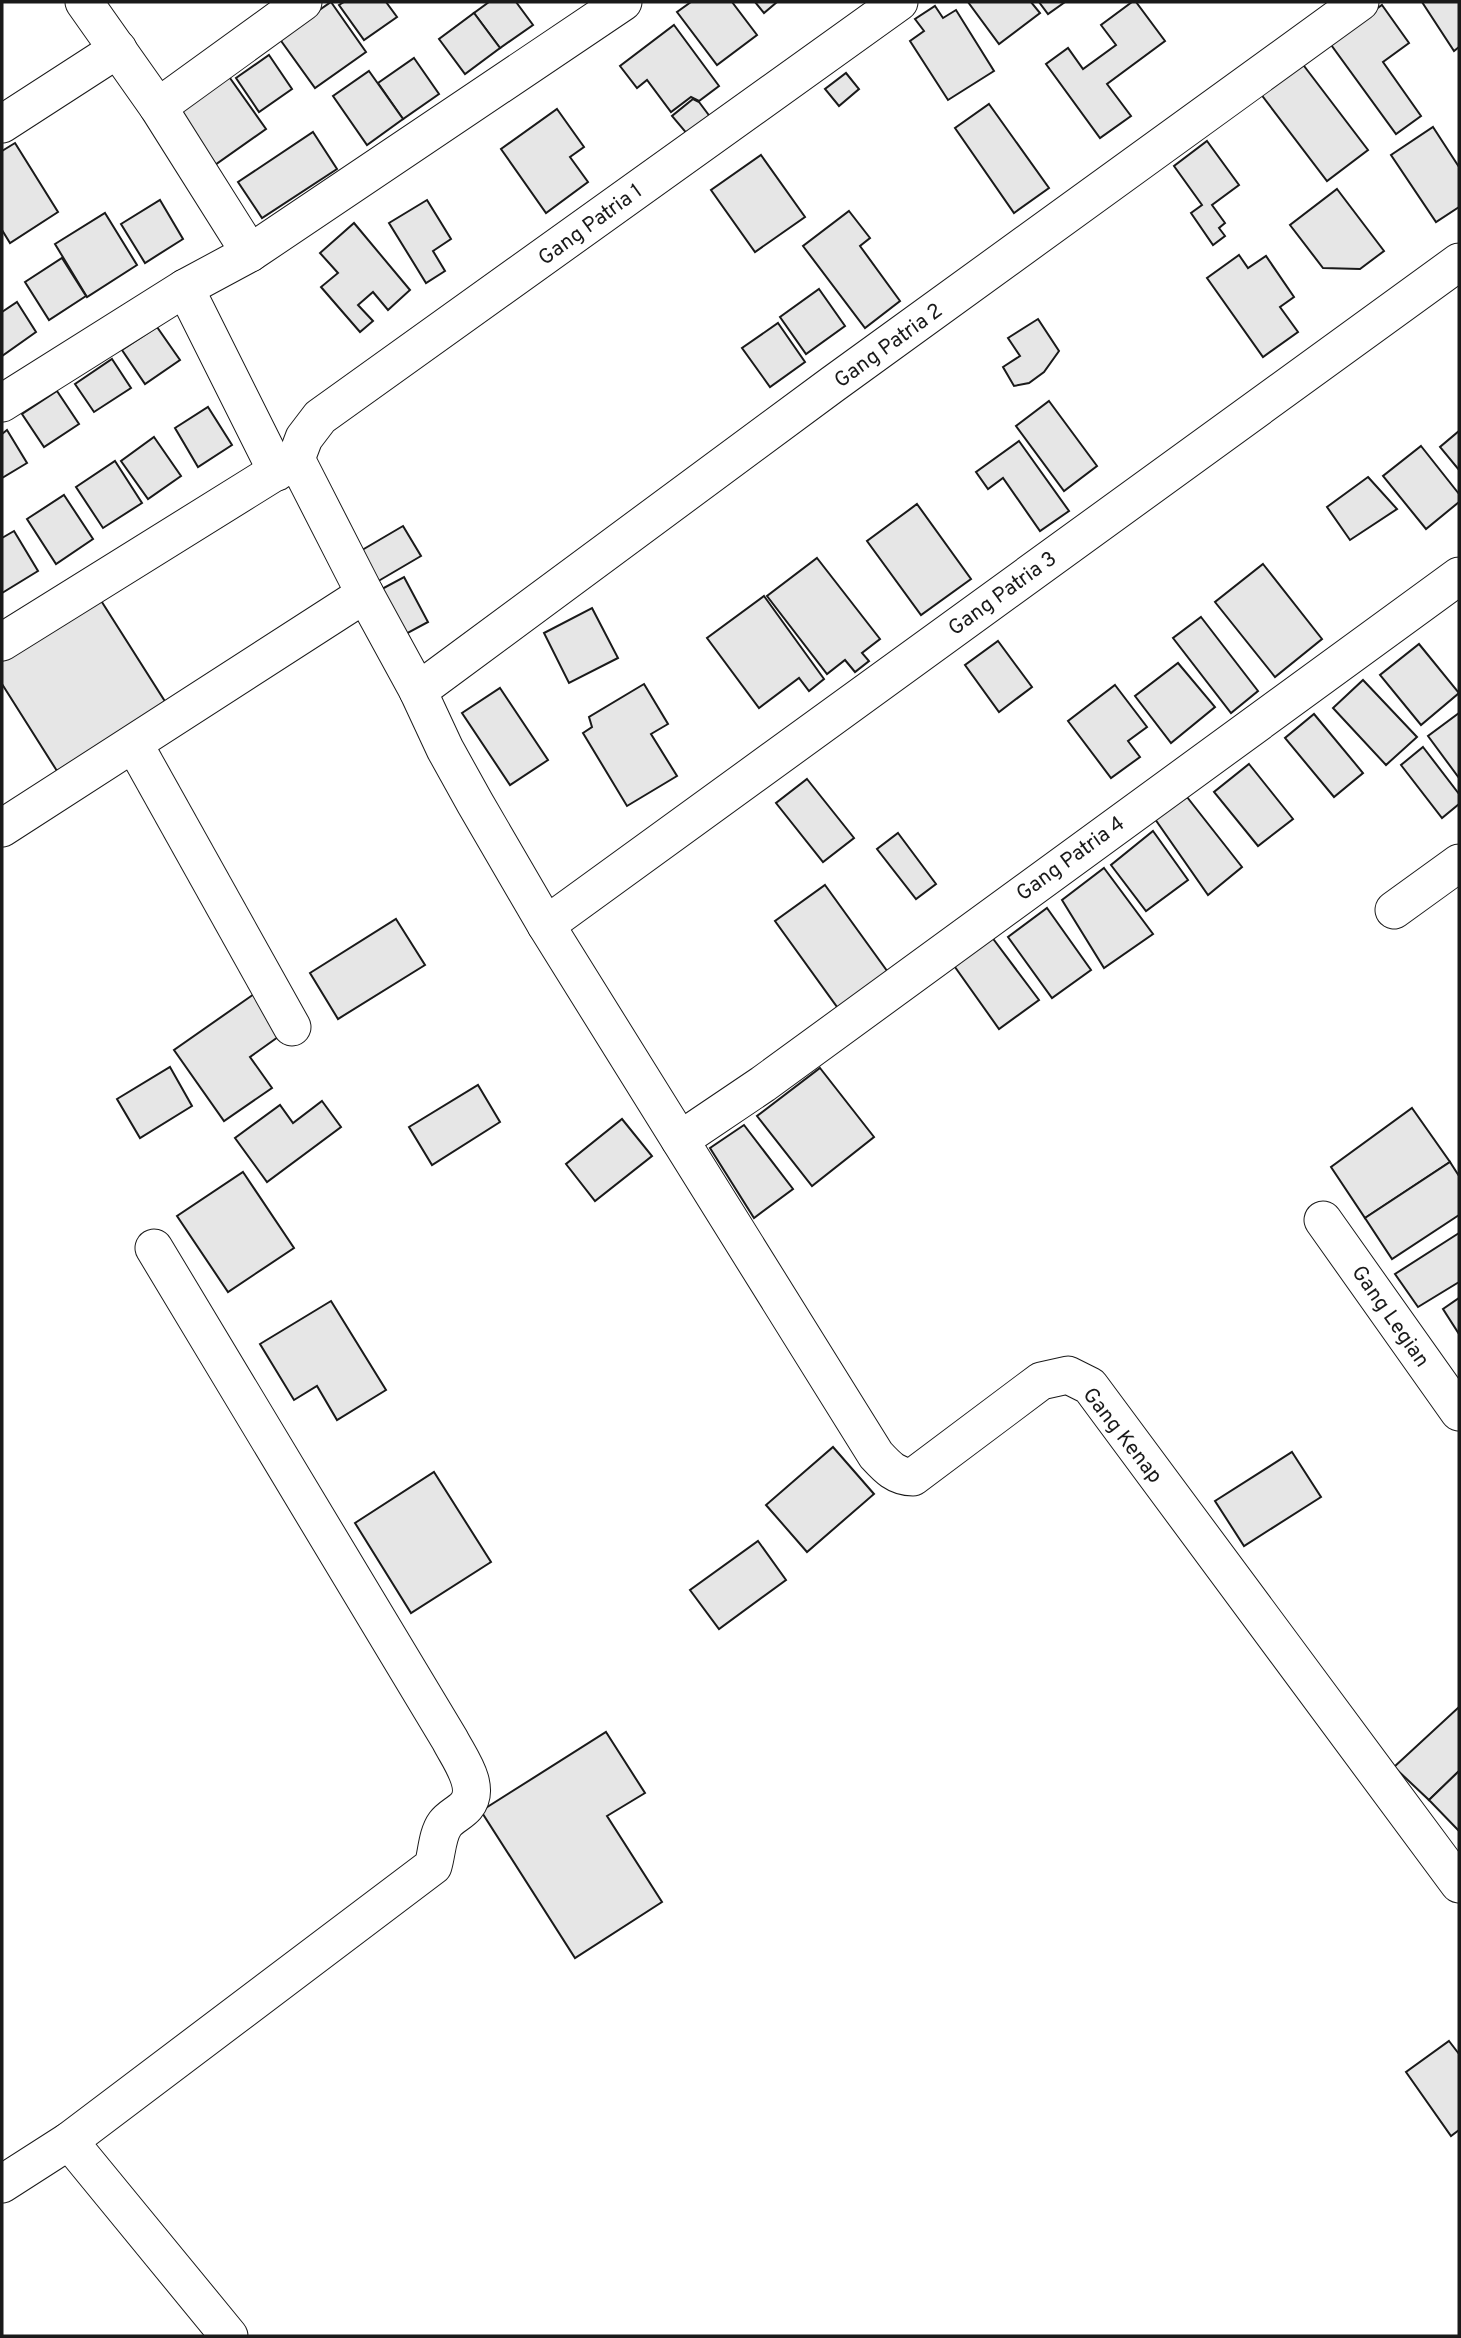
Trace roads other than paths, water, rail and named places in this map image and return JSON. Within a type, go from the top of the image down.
[{"type":"street","points":[[84,2],[158,107],[250,253]]},
{"type":"street","points":[[158,107],[303,2]]},
{"type":"street","points":[[2,403],[185,288],[250,253],[623,2]]},
{"type":"street","name":"Gang Patria 1","points":[[286,465],[320,418],[899,2]]},
{"type":"street","name":"Gang Patria 2","points":[[418,691],[822,392],[1360,2]]},
{"type":"street","points":[[2,124],[118,49]]},
{"type":"street","name":"Gang Patria 3","points":[[546,925],[1459,262]]},
{"type":"street","name":"Gang Kenap","points":[[185,288],[286,465],[365,594],[418,691],[445,749],[546,925],[876,1455],[901,1477],[913,1477],[1041,1381],[1068,1375],[1090,1385],[1459,1884]]},
{"type":"street","points":[[2,642],[286,465]]},
{"type":"street","name":"Gang Patria 4","points":[[680,1140],[763,1084],[1459,576]]},
{"type":"street","points":[[2,828],[365,594]]},
{"type":"street","points":[[134,744],[292,1027]]},
{"type":"street","points":[[1394,910],[1459,863]]},
{"type":"street","name":"Gang Legian","points":[[1323,1220],[1459,1412]]},
{"type":"street","points":[[2,2184],[69,2141],[433,1866],[440,1833],[445,1823],[467,1805],[472,1793],[470,1778],[450,1740],[154,1248]]},
{"type":"street","points":[[69,2141],[229,2336]]}]
